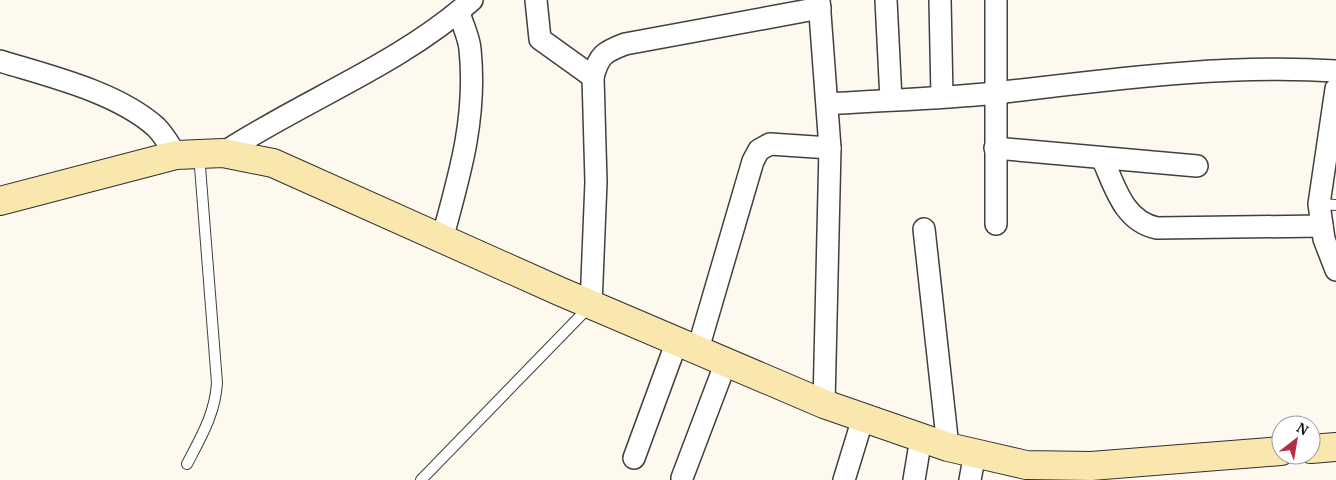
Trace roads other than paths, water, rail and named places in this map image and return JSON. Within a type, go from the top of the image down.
[{"type":"main road","points":[[0,202],[200,154],[273,163],[591,305],[824,404],[948,447],[974,453],[1024,472],[1065,473],[1091,466],[1271,452]]},
{"type":"main road","points":[[1321,448],[1336,447]]},
{"type":"street","points":[[536,0],[540,39],[593,77]]},
{"type":"street","points":[[886,0],[890,100]]},
{"type":"street","points":[[940,0],[942,96]]},
{"type":"street","points":[[996,0],[996,224]]},
{"type":"street","points":[[591,305],[596,182],[593,77],[597,61],[608,50],[625,44],[819,4],[830,148],[824,404]]},
{"type":"street","points":[[0,61],[92,91],[128,108],[200,154],[264,126],[329,94],[400,52],[465,6],[470,47],[471,121],[465,155],[442,239]]},
{"type":"street","points":[[828,104],[995,93],[1051,85],[1221,69],[1288,68],[1336,71]]},
{"type":"street","points":[[1336,89],[1327,205],[1322,226],[1324,239],[1336,270]]},
{"type":"street","points":[[634,458],[688,345],[753,161],[759,150],[770,144],[830,148]]},
{"type":"street","points":[[995,148],[1197,166]]},
{"type":"street","points":[[1102,158],[1126,210],[1144,225],[1157,228],[1322,226]]},
{"type":"street","points":[[924,229],[948,447]]},
{"type":"street","points":[[682,478],[726,362]]},
{"type":"street","points":[[844,480],[862,418]]},
{"type":"street","points":[[914,480],[921,438]]},
{"type":"street","points":[[970,480],[974,453]]},
{"type":"lane","points":[[187,464],[211,420],[216,401],[217,383],[200,154]]},
{"type":"lane","points":[[421,480],[591,305]]}]
